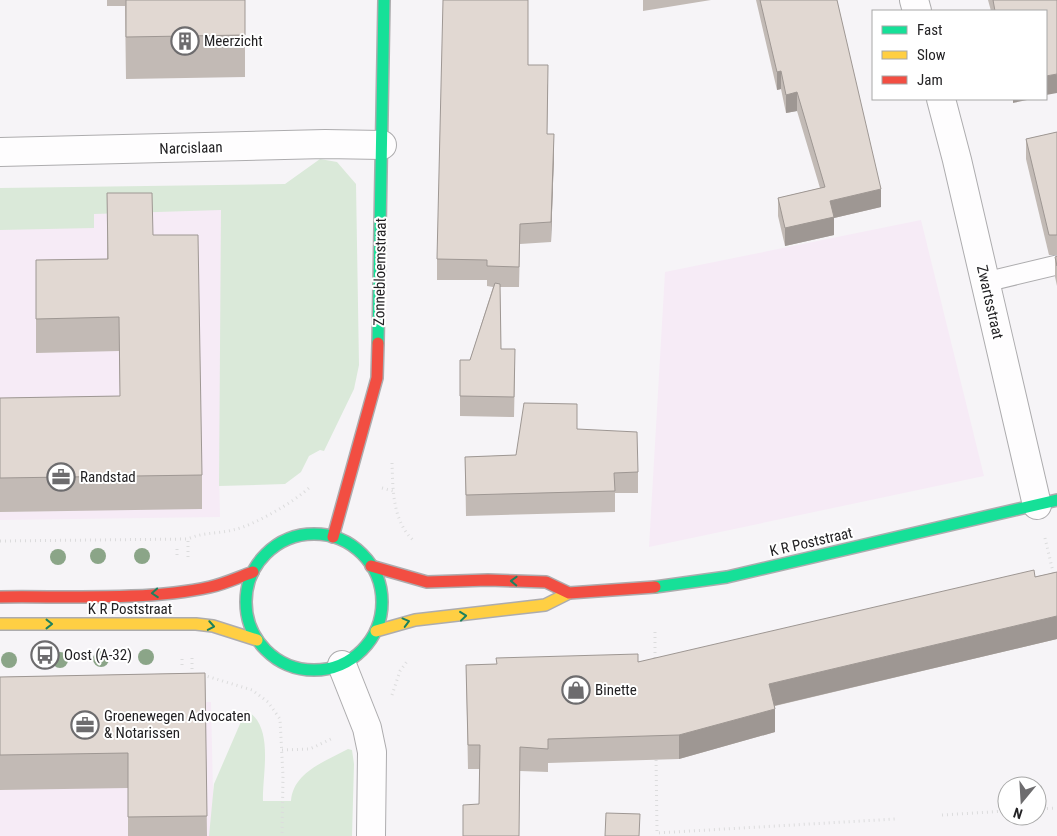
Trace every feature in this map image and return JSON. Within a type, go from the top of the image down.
[{"type":"street","name":"Zonnebloemstraat","points":[[333,537],[377,378],[384,0]]},
{"type":"street","name":"Zwartsstraat","points":[[940,100],[986,282],[1047,503]]},
{"type":"street","name":"Narcislaan","points":[[0,152],[382,144]]},
{"type":"street","name":"K R Poststraat","points":[[376,631],[415,620],[545,605],[569,593],[635,590],[718,579],[1047,503]]},
{"type":"street","points":[[314,534],[333,537],[354,548],[371,566],[379,580],[382,598],[381,615],[376,631],[358,654],[342,665],[319,670],[295,668],[274,658],[257,640],[249,624],[246,606],[247,588],[253,572],[270,549],[286,540],[314,534]]},
{"type":"street","name":"K R Poststraat","points":[[371,566],[416,580],[546,582],[569,593]]},
{"type":"street","name":"K R Poststraat","points":[[0,597],[114,596],[189,591],[212,587],[253,572]]},
{"type":"street","name":"K R Poststraat","points":[[0,624],[196,624],[213,626],[257,640]]},
{"type":"street","points":[[342,665],[367,728],[372,752],[370,836]]},
{"type":"lane","points":[[986,282],[1057,265]]},
{"type":"path","points":[[392,476],[394,501],[398,517],[405,530],[416,543]]},
{"type":"path","points":[[0,541],[188,539],[200,533],[223,532],[246,526],[296,497],[314,482]]},
{"type":"path","points":[[1044,532],[1055,580]]},
{"type":"path","points":[[188,539],[188,558]]},
{"type":"path","points":[[655,632],[655,669]]},
{"type":"path","points":[[391,699],[400,672],[410,657]]},
{"type":"path","points":[[182,675],[203,675],[233,683],[260,695],[274,708],[280,719],[282,750],[282,836]]},
{"type":"path","points":[[282,750],[310,750],[336,736]]},
{"type":"path","points":[[656,746],[657,833],[895,819]]},
{"type":"path","points":[[942,815],[997,812]]},
{"type":"shaded area","points":[[0,202],[231,202],[219,471],[220,517],[0,520]]},
{"type":"shaded area","points":[[921,220],[984,476],[649,547],[665,272]]},
{"type":"shaded area","points":[[211,702],[214,836],[0,836],[0,705]]},
{"type":"green space","points":[[320,159],[337,162],[356,184],[359,365],[354,389],[324,451],[320,450],[309,456],[301,472],[285,484],[219,486],[221,210],[94,214],[94,228],[0,230],[0,188],[285,184]]},
{"type":"green space","points":[[246,710],[255,717],[261,727],[264,739],[263,801],[291,801],[293,791],[304,775],[330,758],[348,749],[352,750],[354,764],[352,836],[209,836],[214,784]]},
{"type":"building","points":[[126,0],[245,0],[245,35],[126,37]]},
{"type":"building","points":[[443,0],[528,0],[528,65],[548,65],[547,134],[554,134],[551,222],[520,224],[519,267],[487,266],[487,260],[437,259]]},
{"type":"building","points":[[760,0],[837,0],[881,189],[830,201],[834,217],[785,228],[778,198],[825,187],[797,92],[786,95],[781,71],[777,72]]},
{"type":"building","points":[[993,0],[1057,0],[1057,74],[1047,76],[1047,10],[995,10]]},
{"type":"building","points":[[1057,132],[1057,235],[1049,235],[1026,139]]},
{"type":"building","points":[[107,193],[152,193],[153,235],[198,235],[202,475],[0,478],[0,398],[120,396],[119,317],[36,319],[36,260],[108,259]]},
{"type":"building","points":[[495,283],[500,284],[501,349],[515,349],[514,397],[460,396],[460,360],[470,360]]},
{"type":"building","points":[[524,403],[577,404],[577,429],[637,432],[638,472],[614,473],[615,491],[466,495],[465,457],[516,455]]},
{"type":"building","points":[[1034,570],[1035,577],[1057,572],[1057,616],[769,684],[775,709],[679,735],[548,739],[548,749],[520,747],[519,836],[463,836],[463,805],[479,804],[480,745],[468,745],[466,665],[497,664],[496,658],[638,654],[638,662]]},
{"type":"building","points":[[205,673],[207,816],[128,817],[128,753],[0,755],[0,677]]},
{"type":"building","points":[[606,813],[640,814],[639,836],[605,836]]},
{"type":"traffic: fast","points":[[378,343],[384,0]]},
{"type":"traffic: fast","points":[[655,587],[727,577],[1057,500]]},
{"type":"traffic: fast","points":[[314,534],[340,539],[352,545],[362,554],[371,564],[377,576],[382,602],[377,628],[371,640],[362,650],[352,659],[340,665],[314,670],[288,665],[276,659],[266,650],[257,640],[251,628],[246,602],[251,576],[257,564],[266,554],[276,545],[288,539],[314,534]]},
{"type":"traffic: slow","points":[[376,631],[415,620],[545,605],[569,593]]},
{"type":"traffic: slow","points":[[0,624],[196,624],[213,626],[257,640]]},
{"type":"traffic: jam","points":[[333,537],[377,378],[378,343]]},
{"type":"traffic: jam","points":[[371,566],[427,582],[488,580],[546,582],[569,593],[655,587]]},
{"type":"traffic: jam","points":[[0,597],[106,597],[159,594],[210,587],[253,572]]},
{"type":"place","name":"Meerzicht","points":[[185,41]]},
{"type":"place","name":"Randstad","points":[[61,477]]},
{"type":"place","name":"Oost (A-32)","points":[[45,655]]},
{"type":"place","name":"Binette","points":[[576,690]]},
{"type":"place","name":"Groenewegen Advocaten & Notarissen","points":[[85,725]]}]
